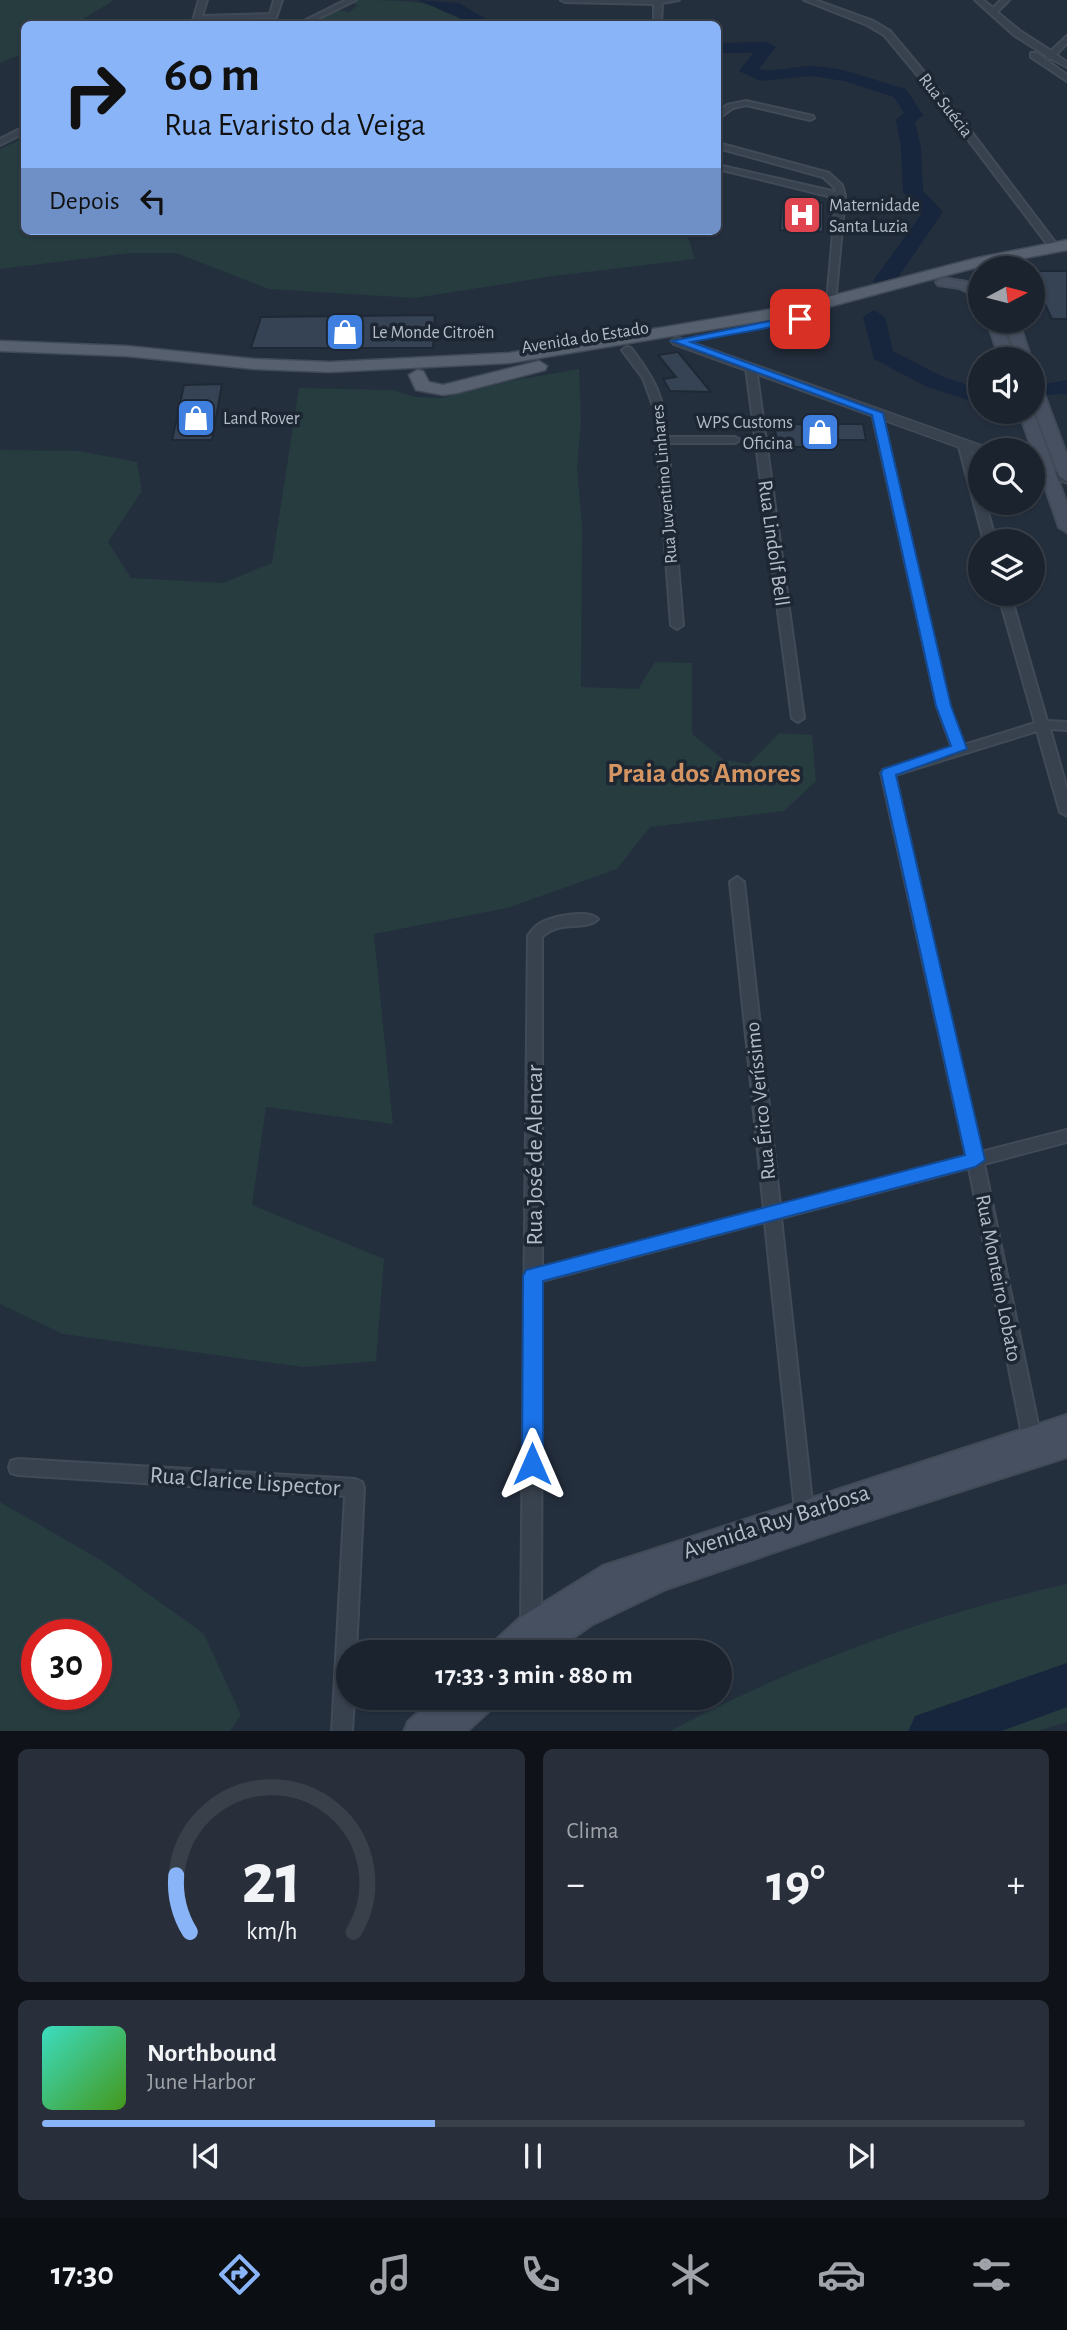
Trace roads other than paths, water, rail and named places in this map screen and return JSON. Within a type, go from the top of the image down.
[{"type":"main road","points":[[1037,256],[1063,249]]},
{"type":"main road","points":[[877,296],[977,263],[1063,249]]},
{"type":"main road","points":[[877,296],[968,275]]},
{"type":"main road","points":[[943,282],[968,290]]},
{"type":"main road","name":"Avenida do Estado","points":[[0,356],[289,374],[423,370],[577,349],[877,296]]},
{"type":"main road","name":"Avenida do Estado","points":[[543,364],[677,341],[877,296]]},
{"type":"main road","name":"Avenida do Estado","points":[[8,346],[126,352],[278,365],[423,370]]},
{"type":"main road","points":[[107,361],[126,352]]},
{"type":"main road","points":[[423,370],[422,386],[443,390],[543,364]]},
{"type":"main road","points":[[1045,417],[1067,477]]},
{"type":"main road","points":[[1031,424],[1065,517]]},
{"type":"main road","name":"Avenida Ruy Barbosa","points":[[536,1640],[624,1592],[805,1520],[1033,1447],[1067,1426]]},
{"type":"main road","name":"Avenida Ruy Barbosa","points":[[1033,1447],[1067,1446]]},
{"type":"main road","points":[[418,1731],[441,1710]]},
{"type":"main road","points":[[445,1731],[469,1710]]},
{"type":"street","points":[[203,0],[196,21],[273,16],[278,0]]},
{"type":"street","points":[[308,21],[352,0]]},
{"type":"street","points":[[565,0],[675,0]]},
{"type":"street","name":"Rua Suécia","points":[[808,0],[870,23],[887,33],[1063,249]]},
{"type":"street","points":[[979,0],[1050,57],[1067,65]]},
{"type":"street","points":[[992,13],[1005,0]]},
{"type":"street","points":[[658,2],[658,21]]},
{"type":"street","points":[[1050,57],[1067,38]]},
{"type":"street","points":[[1019,40],[1045,65],[1067,79]]},
{"type":"street","points":[[721,112],[735,104],[746,103],[810,118]]},
{"type":"street","points":[[0,142],[21,132]]},
{"type":"street","points":[[721,147],[827,175],[839,187],[841,196],[832,302]]},
{"type":"street","points":[[721,168],[841,196]]},
{"type":"street","points":[[677,341],[968,445]]},
{"type":"street","name":"Rua Juventino Linhares","points":[[627,350],[655,393],[662,440],[677,625]]},
{"type":"street","name":"Rua Lindolf Bell","points":[[751,368],[798,718]]},
{"type":"street","points":[[877,413],[943,706],[959,749],[1041,725],[1067,726]]},
{"type":"street","points":[[662,440],[735,440]]},
{"type":"street","points":[[963,443],[987,529]]},
{"type":"street","points":[[1045,473],[1067,477]]},
{"type":"street","points":[[1008,606],[1067,812]]},
{"type":"street","name":"Rua Monteiro Lobato","points":[[959,749],[888,773],[975,1160],[1033,1447]]},
{"type":"street","name":"Rua Érico Veríssimo","points":[[737,882],[805,1520]]},
{"type":"street","name":"Rua José de Alencar","points":[[536,1640],[533,1276],[535,936],[541,927],[553,922],[591,919]]},
{"type":"street","points":[[533,1276],[1067,1136]]},
{"type":"street","name":"Rua Clarice Lispector","points":[[18,1467],[355,1488],[342,1731]]},
{"type":"waterway","points":[[426,0],[453,7],[479,21]]},
{"type":"waterway","points":[[721,48],[767,47],[748,71],[760,76],[812,71],[848,76],[879,89],[900,93],[914,115],[905,120],[911,148],[913,192],[933,212],[884,281]]},
{"type":"waterway","points":[[874,317],[882,354],[933,381],[968,393]]},
{"type":"waterway","points":[[1048,390],[1067,387]]},
{"type":"waterway","points":[[934,1731],[1067,1685]]},
{"type":"place","name":"Maternidade Santa Luzia","points":[[802,215]]},
{"type":"place","name":"Le Monde Citroën","points":[[345,332]]},
{"type":"place","name":"Land Rover","points":[[196,418]]},
{"type":"place","name":"WPS Customs Oficina","points":[[820,432]]},
{"type":"district","name":"Praia dos Amores","points":[[704,772]]}]
